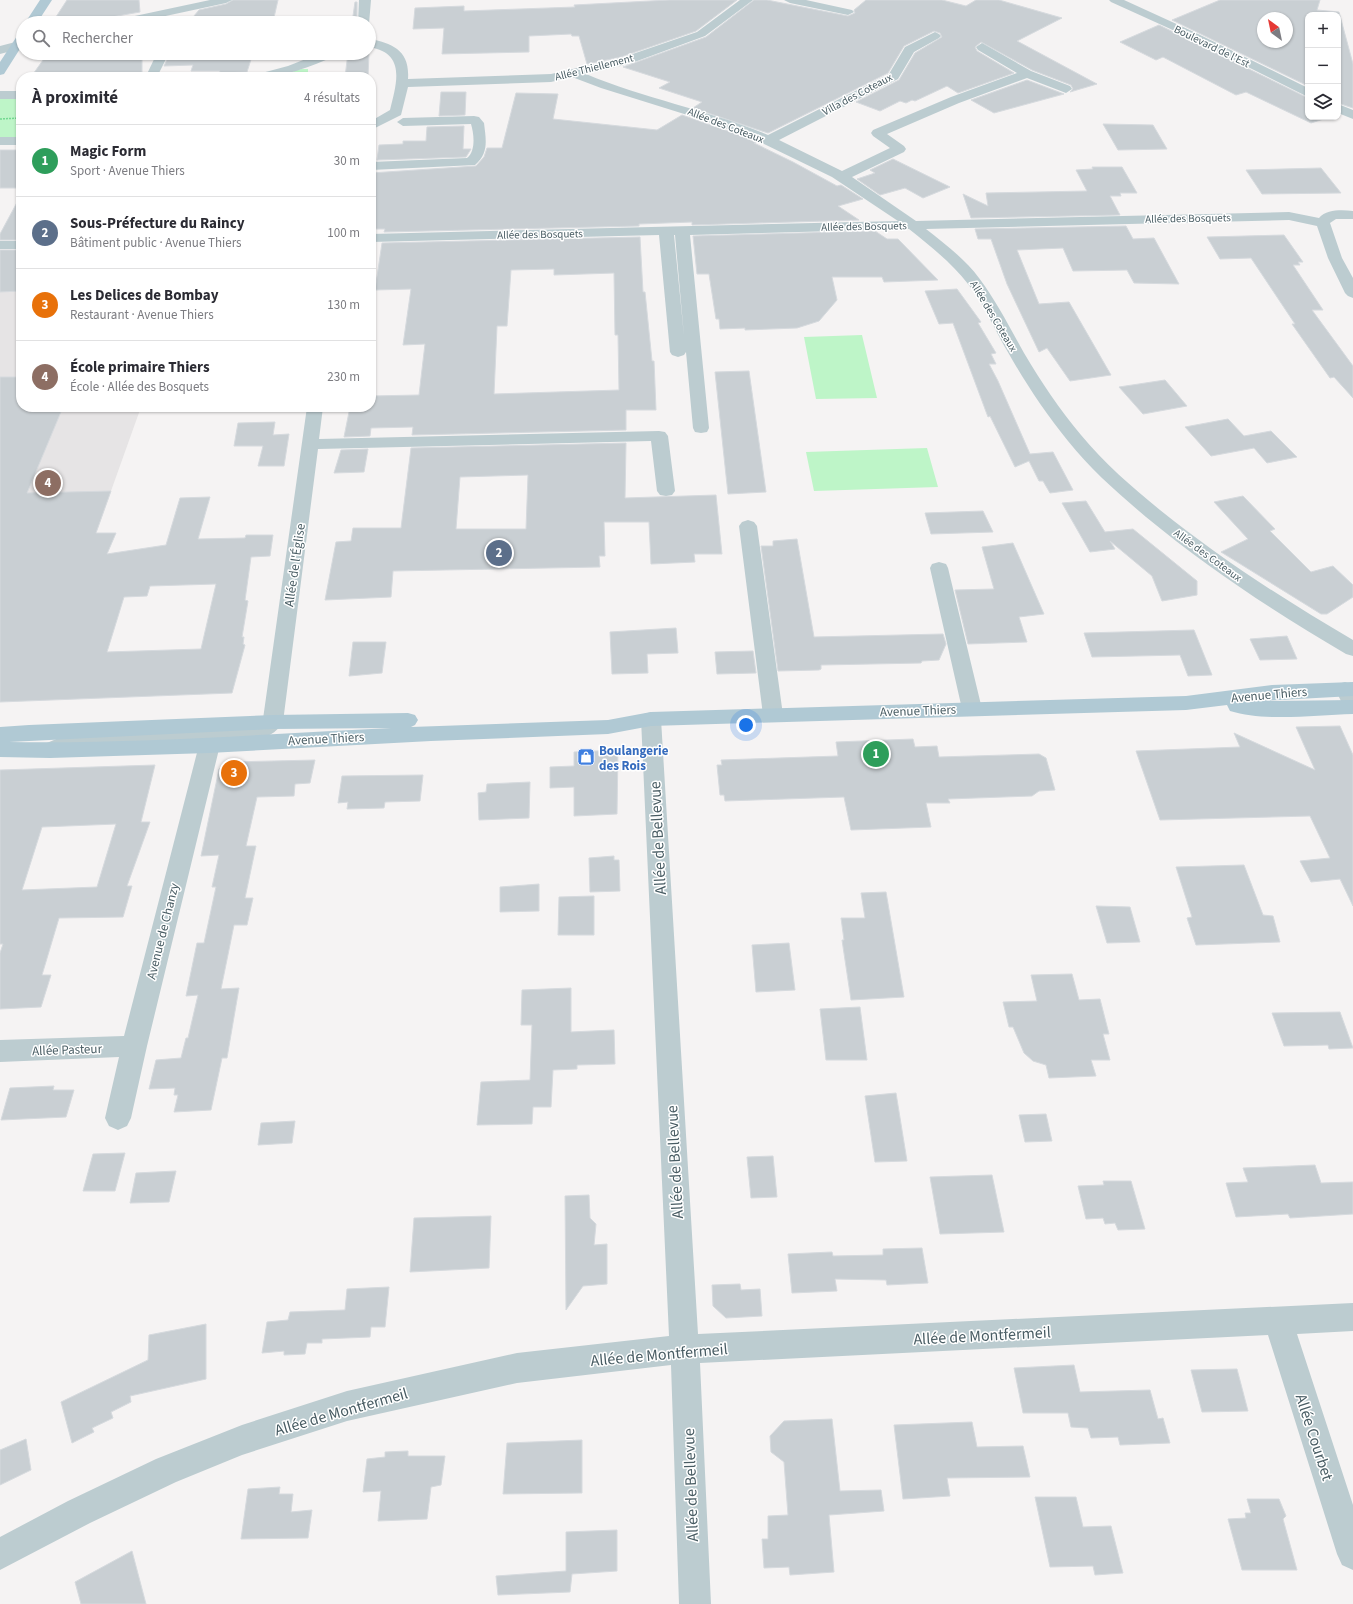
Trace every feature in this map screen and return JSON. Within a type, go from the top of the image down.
[{"type":"main road","points":[[36,16],[46,0]]},
{"type":"main road","points":[[0,71],[16,50]]},
{"type":"main road","name":"Avenue Thiers","points":[[0,735],[29,732],[273,722],[607,714],[651,719],[1186,702],[1271,709],[1351,698]]},
{"type":"main road","name":"Avenue Thiers","points":[[0,749],[50,750],[209,745],[439,733],[608,727],[651,719]]},
{"type":"street","points":[[141,16],[184,4],[226,0]]},
{"type":"street","points":[[365,16],[366,0]]},
{"type":"street","name":"Allée Thiellement","points":[[402,83],[551,78],[625,61],[701,34],[747,0]]},
{"type":"street","points":[[790,0],[848,12]]},
{"type":"street","name":"Boulevard de l'Est","points":[[1115,0],[1190,34],[1305,92]]},
{"type":"street","points":[[180,16],[184,4]]},
{"type":"street","name":"Villa des Coteaux","points":[[767,141],[894,76],[909,50],[936,36]]},
{"type":"street","points":[[376,45],[387,47],[398,56],[402,68],[402,83],[396,112],[376,123]]},
{"type":"street","points":[[0,50],[16,46]]},
{"type":"street","points":[[982,47],[1027,74],[1066,89]]},
{"type":"street","points":[[153,72],[159,60]]},
{"type":"street","points":[[283,72],[316,60]]},
{"type":"street","name":"Allée des Coteaux","points":[[574,73],[608,87],[704,115],[798,154],[840,177],[911,224],[972,279],[992,308],[1017,354],[1076,440],[1121,486],[1174,531],[1240,579],[1308,623],[1353,649]]},
{"type":"street","points":[[840,177],[899,149],[878,133],[955,100],[1027,74]]},
{"type":"street","points":[[0,95],[16,95]]},
{"type":"street","points":[[1341,109],[1353,115]]},
{"type":"street","points":[[376,166],[463,163],[470,162],[477,158],[480,150],[478,123],[474,120],[404,122]]},
{"type":"street","points":[[0,141],[16,141]]},
{"type":"street","points":[[1353,215],[1325,218],[1323,223],[1335,258],[1353,293]]},
{"type":"street","name":"Allée des Bosquets","points":[[376,238],[1289,216],[1323,223]]},
{"type":"street","points":[[682,230],[701,428]]},
{"type":"street","points":[[666,231],[678,352]]},
{"type":"street","points":[[0,245],[16,245]]},
{"type":"street","name":"Allée de l'Église","points":[[273,722],[314,412]]},
{"type":"street","points":[[310,444],[659,436],[666,491]]},
{"type":"street","points":[[748,526],[773,715]]},
{"type":"street","points":[[939,568],[972,709]]},
{"type":"street","name":"Allée de Bellevue","points":[[651,719],[683,1349],[687,1395],[695,1604]]},
{"type":"street","points":[[50,750],[78,738],[260,732],[273,722]]},
{"type":"street","name":"Avenue de Chanzy","points":[[118,1118],[134,1046],[209,745]]},
{"type":"street","name":"Allée Pasteur","points":[[0,1051],[134,1046]]},
{"type":"street","name":"Allée de Montfermeil","points":[[0,1554],[79,1512],[167,1470],[242,1440],[347,1406],[448,1382],[517,1368],[683,1349],[1353,1317]]},
{"type":"street","name":"Allée Courbet","points":[[1278,1321],[1353,1554]]},
{"type":"path","points":[[0,119],[16,118]]},
{"type":"shaded area","points":[[16,252],[16,412],[139,412],[96,533],[0,557],[0,253]]},
{"type":"green space","points":[[301,69],[308,69],[308,72],[291,72]]},
{"type":"green space","points":[[0,98],[16,98],[16,139],[0,139]]},
{"type":"green space","points":[[862,335],[877,398],[816,399],[804,337]]},
{"type":"green space","points":[[927,448],[938,487],[814,491],[806,452]]},
{"type":"building","points":[[67,0],[139,0],[140,12],[117,16],[57,16]]},
{"type":"building","points":[[233,0],[278,0],[274,16],[194,16],[199,10],[226,4]]},
{"type":"building","points":[[669,0],[737,0],[696,31],[621,57],[587,64],[579,36],[572,36],[571,34],[529,36],[529,52],[442,54],[444,28],[413,29],[415,8],[464,6],[464,11],[575,7],[574,5]]},
{"type":"building","points":[[754,0],[767,0],[848,16],[855,13],[854,10],[866,0],[942,0],[966,6],[976,0],[999,0],[1062,18],[1017,41],[1097,84],[1070,92],[1073,89],[1071,85],[1032,70],[981,42],[975,47],[977,51],[1014,73],[958,93],[947,86],[915,101],[912,100],[906,103],[900,101],[880,111],[856,102],[899,80],[915,53],[942,37],[940,33],[934,31],[904,46],[888,73],[768,133],[693,108],[702,102],[659,88],[670,82],[623,67],[706,37]]},
{"type":"building","points":[[1220,0],[1320,0],[1317,10],[1339,12],[1305,12],[1305,85],[1172,20]]},
{"type":"building","points":[[355,2],[357,2],[357,16],[353,16]]},
{"type":"building","points":[[1341,19],[1353,64],[1353,108],[1341,104]]},
{"type":"building","points":[[1159,25],[1305,97],[1305,120],[1320,120],[1311,123],[1246,92],[1236,95],[1163,57],[1156,60],[1120,42]]},
{"type":"building","points":[[43,60],[142,60],[142,72],[35,72]]},
{"type":"building","points":[[167,60],[251,60],[247,72],[191,71],[193,65],[164,66]]},
{"type":"building","points":[[347,60],[369,60],[368,72],[346,72]]},
{"type":"building","points":[[1027,80],[1064,94],[994,113],[971,100]]},
{"type":"building","points":[[441,92],[466,92],[465,115],[439,116]]},
{"type":"building","points":[[516,93],[558,94],[553,119],[657,130],[682,115],[751,139],[757,142],[754,143],[837,186],[841,185],[863,199],[838,206],[859,220],[692,225],[692,222],[639,224],[639,226],[384,232],[385,229],[376,229],[376,173],[476,166],[484,157],[487,148],[502,148]]},
{"type":"building","points":[[1103,124],[1153,125],[1167,149],[1118,150]]},
{"type":"building","points":[[464,126],[463,149],[471,149],[466,157],[377,160],[379,145],[403,144],[403,141],[426,141],[427,127]]},
{"type":"building","points":[[0,150],[16,150],[16,188],[0,188]]},
{"type":"building","points":[[893,159],[950,187],[923,198],[905,188],[880,195],[857,179],[875,173],[870,170]]},
{"type":"building","points":[[1092,167],[1122,167],[1137,193],[1120,193],[1121,196],[1110,196],[1120,215],[971,218],[963,194],[988,206],[986,193],[1087,191],[1076,170],[1093,169]]},
{"type":"building","points":[[1321,168],[1341,193],[1262,194],[1246,170]]},
{"type":"building","points":[[16,204],[16,240],[0,240],[0,234]]},
{"type":"building","points":[[1126,226],[1133,239],[1154,238],[1179,284],[1134,283],[1127,270],[1073,271],[1063,248],[1017,250],[1039,304],[1069,302],[1111,375],[1070,381],[1047,348],[1039,352],[1007,284],[991,239],[978,239],[975,229]]},
{"type":"building","points":[[875,231],[887,239],[898,239],[938,280],[884,282],[882,277],[832,277],[837,300],[819,321],[797,328],[745,330],[745,328],[720,329],[719,319],[716,319],[709,274],[697,274],[693,236]]},
{"type":"building","points":[[1284,235],[1303,262],[1298,262],[1300,265],[1293,265],[1323,310],[1312,310],[1353,366],[1353,398],[1334,377],[1330,378],[1292,324],[1295,324],[1251,258],[1220,259],[1207,237]]},
{"type":"building","points":[[640,237],[643,292],[645,292],[652,361],[654,361],[656,410],[626,410],[626,430],[412,435],[413,427],[371,428],[370,436],[344,437],[349,412],[376,412],[376,396],[419,395],[425,344],[403,345],[411,289],[376,290],[382,243]],"holes":[[[554,269],[554,275],[614,273],[615,335],[618,335],[619,390],[494,394],[497,326],[507,326],[511,270]]]},
{"type":"building","points":[[0,250],[16,250],[16,291],[0,292]]},
{"type":"building","points":[[957,289],[981,322],[978,323],[996,353],[991,354],[996,364],[989,364],[1030,454],[1053,452],[1073,490],[1050,493],[1043,481],[1039,481],[1029,461],[1015,467],[990,416],[988,417],[953,323],[939,324],[925,291]]},
{"type":"building","points":[[749,371],[766,492],[728,494],[715,372]]},
{"type":"building","points":[[0,377],[16,377],[16,412],[61,412],[27,493],[111,491],[96,533],[116,533],[107,554],[166,545],[180,498],[210,497],[198,539],[245,538],[246,535],[273,535],[270,556],[251,557],[245,600],[248,601],[242,637],[244,637],[243,644],[245,645],[232,693],[0,702]],"holes":[[[216,584],[201,649],[107,652],[124,597],[147,596],[150,586]]]},
{"type":"building","points":[[1165,380],[1187,406],[1143,414],[1119,387]]},
{"type":"building","points":[[1228,419],[1244,436],[1271,431],[1297,457],[1267,463],[1254,448],[1211,456],[1185,427]]},
{"type":"building","points":[[275,422],[273,435],[289,434],[284,466],[258,466],[263,446],[234,446],[238,423]]},
{"type":"building","points":[[626,443],[625,498],[716,495],[722,554],[694,554],[695,562],[651,564],[649,522],[604,522],[605,556],[599,556],[600,567],[393,571],[391,597],[325,600],[336,542],[351,541],[353,528],[401,528],[411,448]],"holes":[[[528,475],[526,529],[456,529],[460,477]]]},
{"type":"building","points":[[368,449],[364,472],[334,473],[341,450]]},
{"type":"building","points":[[1243,496],[1275,529],[1270,531],[1311,572],[1333,566],[1353,585],[1353,597],[1327,614],[1321,614],[1221,552],[1248,539],[1214,502]]},
{"type":"building","points":[[1086,501],[1105,532],[1133,529],[1197,581],[1197,595],[1162,601],[1152,576],[1110,541],[1115,549],[1090,552],[1062,503]]},
{"type":"building","points":[[983,511],[993,532],[931,534],[925,513]]},
{"type":"building","points":[[797,539],[814,637],[943,634],[946,644],[939,660],[922,661],[921,663],[821,665],[821,669],[819,670],[778,671],[761,546],[773,546],[773,541]]},
{"type":"building","points":[[1013,543],[1044,614],[1019,617],[1027,642],[968,644],[955,590],[994,589],[982,547]]},
{"type":"building","points":[[676,628],[678,653],[647,654],[648,673],[612,674],[610,632]]},
{"type":"building","points":[[1194,630],[1212,675],[1188,676],[1180,655],[1092,657],[1084,633]]},
{"type":"building","points":[[1287,636],[1297,659],[1260,660],[1250,639]]},
{"type":"building","points":[[353,642],[386,642],[382,673],[349,676]]},
{"type":"building","points":[[753,651],[756,673],[717,674],[715,652]]},
{"type":"building","points":[[1340,726],[1353,755],[1353,906],[1340,879],[1311,882],[1300,861],[1330,858],[1310,816],[1160,820],[1136,751],[1240,747],[1234,733],[1315,770],[1296,727]]},
{"type":"building","points":[[913,739],[915,747],[937,746],[939,757],[1039,754],[1046,758],[1055,790],[1039,791],[1032,796],[948,799],[950,803],[926,803],[931,827],[851,830],[844,797],[725,801],[724,795],[720,795],[717,765],[722,765],[721,760],[838,756],[836,742]]},
{"type":"building","points":[[618,750],[617,814],[574,816],[574,787],[550,788],[550,767],[574,766],[574,752]]},
{"type":"building","points":[[315,760],[310,783],[295,784],[294,796],[257,797],[246,846],[256,846],[245,898],[253,898],[247,925],[234,925],[221,989],[239,988],[227,1058],[222,1058],[211,1110],[174,1112],[178,1095],[174,1095],[175,1088],[149,1089],[156,1060],[181,1058],[186,1038],[188,1038],[198,995],[186,996],[197,943],[204,943],[216,887],[212,887],[219,855],[201,856],[219,769],[230,762]]},
{"type":"building","points":[[155,765],[141,822],[150,822],[127,886],[132,886],[123,917],[59,918],[42,975],[51,975],[41,1007],[0,1009],[0,953],[3,944],[0,944],[0,770]],"holes":[[[116,824],[97,887],[22,890],[42,827]]]},
{"type":"building","points":[[423,775],[420,801],[385,802],[384,808],[347,809],[348,802],[338,803],[342,776]]},
{"type":"building","points":[[530,782],[529,818],[479,820],[478,793],[486,792],[487,784]]},
{"type":"building","points":[[614,856],[614,860],[619,860],[620,891],[590,892],[589,858]]},
{"type":"building","points":[[1244,865],[1263,915],[1273,916],[1280,942],[1196,945],[1187,918],[1192,917],[1176,867]]},
{"type":"building","points":[[539,884],[539,911],[500,912],[500,887]]},
{"type":"building","points":[[886,892],[904,997],[851,1000],[842,940],[844,940],[841,918],[865,918],[861,893]]},
{"type":"building","points":[[594,896],[594,935],[558,935],[559,897]]},
{"type":"building","points":[[1096,906],[1130,907],[1140,942],[1107,943]]},
{"type":"building","points":[[789,943],[795,990],[756,992],[752,945]]},
{"type":"building","points":[[1072,974],[1079,1000],[1100,999],[1109,1034],[1103,1034],[1110,1060],[1091,1060],[1096,1076],[1049,1078],[1046,1065],[1033,1061],[1024,1053],[1013,1027],[1009,1027],[1003,1002],[1037,1001],[1031,975]]},
{"type":"building","points":[[571,988],[571,1032],[614,1030],[615,1064],[577,1065],[577,1069],[553,1070],[551,1107],[533,1107],[532,1124],[477,1125],[481,1082],[530,1080],[532,1025],[521,1025],[522,990]]},
{"type":"building","points":[[860,1007],[867,1060],[826,1060],[820,1009]]},
{"type":"building","points":[[1340,1012],[1353,1048],[1329,1049],[1328,1045],[1284,1046],[1272,1013]]},
{"type":"building","points":[[54,1086],[53,1090],[74,1090],[66,1117],[1,1120],[10,1088]]},
{"type":"building","points":[[896,1093],[907,1161],[875,1162],[865,1096]]},
{"type":"building","points":[[1046,1114],[1052,1141],[1025,1142],[1019,1115]]},
{"type":"building","points":[[295,1121],[292,1143],[258,1145],[261,1123]]},
{"type":"building","points":[[125,1153],[115,1191],[83,1191],[93,1154]]},
{"type":"building","points":[[773,1156],[777,1197],[751,1198],[747,1157]]},
{"type":"building","points":[[1315,1165],[1321,1183],[1353,1182],[1353,1214],[1290,1218],[1288,1214],[1236,1217],[1226,1183],[1248,1182],[1243,1168]]},
{"type":"building","points":[[176,1171],[169,1202],[130,1203],[136,1173]]},
{"type":"building","points":[[992,1175],[1004,1232],[940,1234],[930,1177]]},
{"type":"building","points":[[1103,1181],[1131,1181],[1145,1229],[1118,1230],[1115,1223],[1105,1224],[1103,1218],[1086,1219],[1078,1186],[1104,1185]]},
{"type":"building","points":[[589,1195],[590,1218],[596,1224],[594,1245],[607,1244],[607,1284],[583,1286],[566,1310],[565,1196]]},
{"type":"building","points":[[491,1216],[489,1268],[410,1272],[414,1218]]},
{"type":"building","points":[[922,1248],[928,1283],[887,1285],[886,1280],[835,1279],[837,1291],[792,1293],[788,1254],[832,1252],[833,1256],[883,1255],[883,1249]]},
{"type":"building","points":[[740,1284],[741,1290],[760,1289],[762,1316],[726,1318],[713,1306],[712,1285]]},
{"type":"building","points":[[389,1287],[385,1327],[371,1327],[370,1337],[322,1339],[322,1343],[307,1343],[305,1354],[284,1355],[284,1351],[262,1353],[267,1322],[288,1320],[290,1312],[345,1310],[347,1289]]},
{"type":"building","points":[[206,1324],[206,1379],[130,1396],[131,1402],[111,1412],[113,1418],[92,1428],[94,1432],[72,1443],[61,1402],[148,1360],[149,1335]]},
{"type":"building","points":[[1074,1365],[1080,1392],[1150,1390],[1158,1419],[1163,1418],[1170,1443],[1120,1445],[1118,1437],[1091,1438],[1088,1428],[1071,1427],[1068,1413],[1023,1413],[1014,1368]]},
{"type":"building","points":[[1237,1369],[1248,1411],[1202,1412],[1191,1370]]},
{"type":"building","points":[[832,1419],[840,1491],[881,1490],[884,1511],[829,1515],[834,1572],[790,1575],[789,1567],[764,1568],[762,1539],[768,1539],[768,1516],[788,1515],[784,1462],[771,1452],[770,1436],[784,1421]]},
{"type":"building","points":[[972,1422],[977,1447],[1023,1446],[1030,1477],[947,1478],[950,1496],[903,1499],[894,1425]]},
{"type":"building","points":[[26,1439],[31,1470],[0,1485],[0,1450]]},
{"type":"building","points":[[582,1440],[582,1493],[503,1494],[507,1443]]},
{"type":"building","points":[[408,1451],[408,1456],[445,1456],[441,1485],[431,1487],[427,1519],[378,1521],[381,1491],[363,1492],[367,1459],[385,1457],[385,1452]]},
{"type":"building","points":[[280,1487],[279,1494],[293,1494],[291,1512],[312,1510],[308,1538],[241,1539],[248,1489]]},
{"type":"building","points":[[1035,1497],[1076,1497],[1083,1527],[1111,1526],[1123,1573],[1095,1575],[1093,1566],[1050,1567]]},
{"type":"building","points":[[1247,1499],[1279,1499],[1286,1516],[1283,1519],[1297,1570],[1242,1570],[1228,1519],[1246,1518],[1245,1513],[1251,1513]]},
{"type":"building","points":[[617,1530],[617,1571],[572,1574],[570,1592],[498,1595],[496,1576],[566,1571],[566,1532]]},
{"type":"building","points":[[132,1551],[146,1604],[81,1604],[75,1582]]},
{"type":"place","name":"École primaire Thiers","points":[[48,483]]},
{"type":"place","name":"Sous-Préfecture du Raincy","points":[[499,553]]},
{"type":"place","name":"Magic Form","points":[[876,754]]},
{"type":"place","name":"Boulangerie des Rois","points":[[586,757]]},
{"type":"place","name":"Les Delices de Bombay","points":[[234,773]]}]
